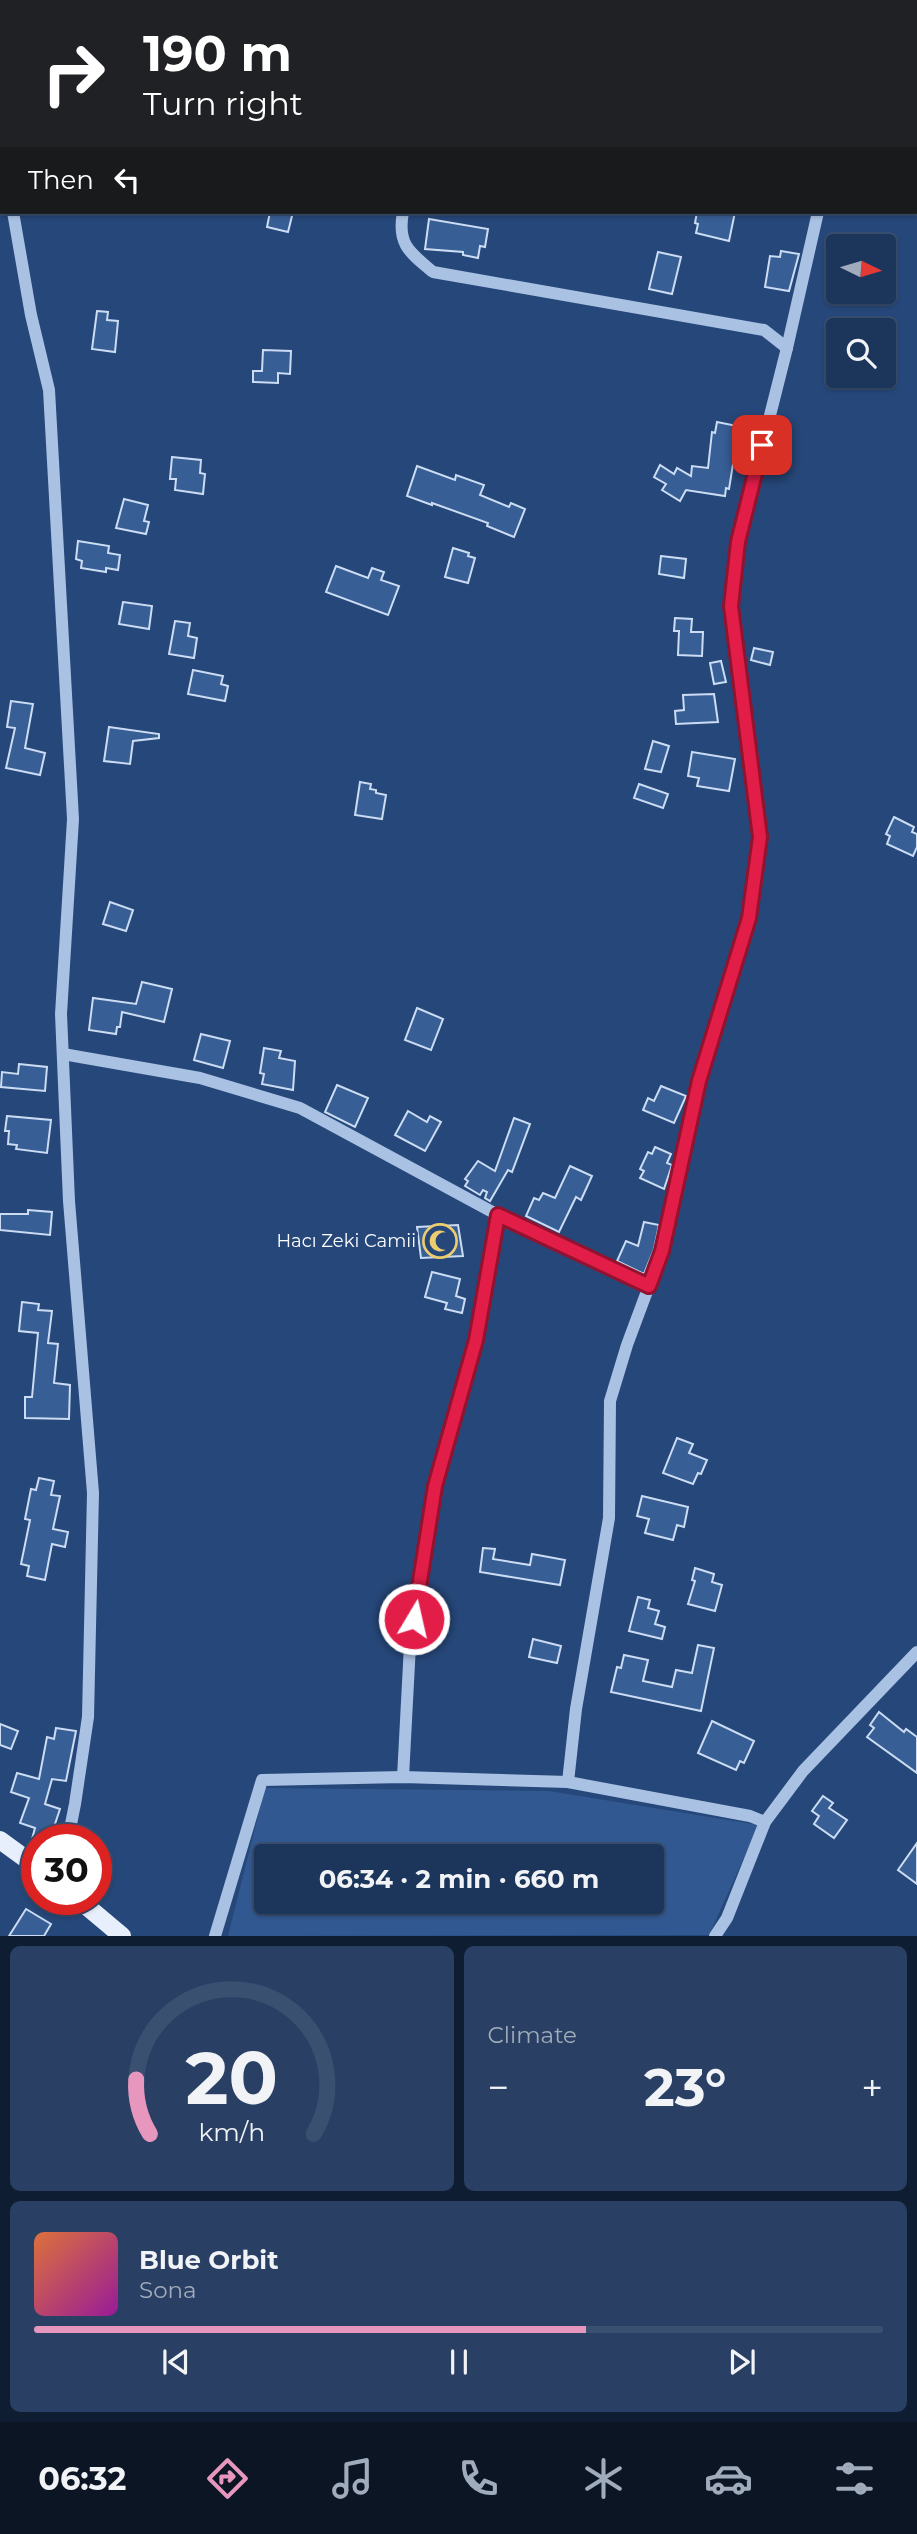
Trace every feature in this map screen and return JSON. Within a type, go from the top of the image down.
[{"type":"main road","points":[[0,1840],[21,1855]]},
{"type":"main road","points":[[97,1915],[122,1936]]},
{"type":"street","points":[[13,214],[31,315],[49,390],[73,819],[61,1014],[62,1054],[69,1201],[93,1493],[88,1717],[71,1824]]},
{"type":"street","points":[[403,214],[400,229],[409,252],[433,272],[764,330],[787,348]]},
{"type":"street","points":[[568,1782],[576,1709],[609,1518],[610,1401],[627,1345],[662,1251],[699,1081],[749,918],[760,837],[731,606],[738,542],[818,214]]},
{"type":"street","points":[[62,1054],[200,1078],[300,1108],[498,1215],[649,1286]]},
{"type":"street","points":[[403,1777],[410,1646],[435,1486],[476,1340],[498,1215]]},
{"type":"street","points":[[715,1936],[727,1918],[765,1822],[803,1771],[917,1652]]},
{"type":"street","points":[[215,1936],[262,1780],[403,1777],[568,1782],[750,1816],[765,1822]]},
{"type":"shaded area","points":[[265,1788],[549,1791],[759,1825],[709,1935],[228,1936]]},
{"type":"building","points":[[270,214],[292,214],[288,232],[267,227]]},
{"type":"building","points":[[697,214],[735,214],[729,241],[696,233],[698,224],[695,223]]},
{"type":"building","points":[[429,219],[488,229],[485,247],[480,246],[478,258],[463,255],[463,252],[425,249]]},
{"type":"building","points":[[781,251],[799,254],[789,291],[765,287],[770,256],[780,257]]},
{"type":"building","points":[[658,252],[681,257],[672,294],[649,289]]},
{"type":"building","points":[[97,311],[108,312],[107,320],[118,321],[115,352],[92,349]]},
{"type":"building","points":[[263,350],[291,351],[290,374],[278,373],[278,383],[253,382],[253,371],[262,371]]},
{"type":"building","points":[[717,422],[742,427],[736,465],[733,464],[729,489],[726,488],[725,496],[686,490],[680,501],[662,490],[666,484],[654,477],[660,465],[674,474],[677,468],[691,476],[692,466],[708,468],[712,432],[715,433]]},
{"type":"building","points":[[172,457],[201,460],[200,473],[205,474],[203,494],[175,490],[176,479],[170,479]]},
{"type":"building","points":[[417,466],[455,480],[456,475],[484,485],[480,495],[509,507],[511,503],[525,509],[514,537],[487,526],[488,523],[407,496]]},
{"type":"building","points":[[124,499],[148,505],[144,521],[149,522],[146,534],[116,528]]},
{"type":"building","points":[[78,541],[109,546],[108,553],[120,555],[118,570],[106,568],[106,572],[81,568],[82,561],[76,559]]},
{"type":"building","points":[[453,548],[475,558],[468,583],[445,577]]},
{"type":"building","points":[[661,556],[686,559],[684,578],[659,574]]},
{"type":"building","points":[[336,566],[368,578],[372,568],[384,572],[381,580],[399,586],[388,615],[326,592]]},
{"type":"building","points":[[123,602],[152,606],[149,629],[119,624]]},
{"type":"building","points":[[675,618],[692,619],[691,632],[703,632],[702,656],[678,655],[679,631],[674,631]]},
{"type":"building","points":[[175,621],[190,623],[188,636],[197,638],[194,658],[169,654]]},
{"type":"building","points":[[754,648],[773,652],[770,665],[751,660]]},
{"type":"building","points":[[721,661],[726,682],[714,684],[710,663]]},
{"type":"building","points":[[193,670],[223,676],[221,684],[228,686],[225,701],[188,694]]},
{"type":"building","points":[[714,694],[718,722],[676,724],[675,711],[684,710],[683,695]]},
{"type":"building","points":[[11,701],[33,704],[25,748],[45,753],[40,775],[6,768],[15,728],[7,727]]},
{"type":"building","points":[[109,727],[159,734],[159,738],[133,741],[130,764],[104,761]]},
{"type":"building","points":[[653,741],[669,746],[661,772],[645,769]]},
{"type":"building","points":[[692,752],[735,759],[729,791],[697,786],[699,778],[688,776]]},
{"type":"building","points":[[360,782],[371,784],[370,789],[386,795],[382,819],[355,815]]},
{"type":"building","points":[[639,784],[668,794],[663,808],[634,798]]},
{"type":"building","points":[[894,817],[914,827],[912,832],[917,834],[917,847],[913,856],[887,844],[890,836],[886,834]]},
{"type":"building","points":[[110,902],[133,910],[126,931],[103,924]]},
{"type":"building","points":[[142,982],[172,989],[164,1022],[122,1012],[116,1034],[89,1030],[93,998],[136,1004]]},
{"type":"building","points":[[417,1008],[443,1019],[431,1050],[405,1040]]},
{"type":"building","points":[[201,1034],[230,1041],[223,1068],[194,1060]]},
{"type":"building","points":[[264,1048],[281,1051],[279,1058],[295,1061],[293,1090],[262,1084],[264,1074],[260,1073]]},
{"type":"building","points":[[19,1064],[47,1067],[45,1091],[1,1087],[2,1072],[18,1074]]},
{"type":"building","points":[[337,1085],[368,1098],[355,1127],[325,1112]]},
{"type":"building","points":[[661,1086],[686,1096],[674,1123],[643,1110],[648,1098],[654,1101]]},
{"type":"building","points":[[408,1111],[427,1122],[430,1116],[441,1122],[425,1151],[395,1135]]},
{"type":"building","points":[[7,1116],[51,1120],[47,1153],[16,1149],[17,1145],[8,1144],[9,1131],[5,1131]]},
{"type":"building","points":[[514,1118],[530,1124],[512,1172],[508,1170],[490,1201],[485,1198],[487,1192],[483,1190],[480,1195],[465,1186],[468,1181],[465,1179],[478,1161],[495,1171]]},
{"type":"building","points":[[655,1147],[671,1154],[667,1163],[672,1165],[664,1189],[640,1178],[644,1171],[640,1169],[648,1152],[652,1154]]},
{"type":"building","points":[[570,1166],[592,1176],[581,1200],[576,1197],[559,1232],[526,1216],[534,1198],[539,1200],[543,1193],[555,1198]]},
{"type":"building","points":[[28,1210],[52,1212],[50,1235],[0,1230],[0,1214],[28,1214]]},
{"type":"building","points":[[644,1222],[659,1225],[654,1249],[644,1274],[617,1261],[626,1241],[638,1246]]},
{"type":"building","name":"Hacı Zeki Camii","points":[[458,1225],[463,1256],[421,1258],[417,1227]]},
{"type":"building","points":[[432,1272],[460,1279],[456,1296],[465,1299],[462,1313],[445,1309],[447,1303],[425,1297]]},
{"type":"building","points":[[22,1302],[39,1304],[38,1310],[52,1311],[48,1343],[58,1344],[54,1383],[70,1385],[69,1419],[25,1418],[25,1397],[32,1397],[38,1333],[19,1331]]},
{"type":"building","points":[[677,1438],[693,1444],[689,1453],[707,1460],[693,1484],[663,1473]]},
{"type":"building","points":[[39,1478],[54,1481],[51,1495],[60,1496],[53,1529],[68,1532],[65,1547],[52,1544],[45,1580],[27,1576],[29,1566],[21,1564],[30,1520],[25,1519],[31,1489],[36,1490]]},
{"type":"building","points":[[642,1496],[688,1507],[684,1527],[677,1525],[673,1540],[645,1533],[649,1519],[637,1516]]},
{"type":"building","points":[[483,1548],[495,1549],[493,1559],[530,1565],[532,1554],[565,1560],[560,1585],[480,1572]]},
{"type":"building","points":[[695,1568],[714,1574],[712,1582],[722,1585],[715,1611],[688,1604],[695,1581],[692,1580]]},
{"type":"building","points":[[638,1597],[650,1600],[648,1608],[659,1611],[655,1624],[665,1627],[662,1639],[629,1631]]},
{"type":"building","points":[[533,1639],[561,1646],[557,1663],[529,1657]]},
{"type":"building","points":[[698,1645],[714,1648],[701,1711],[611,1692],[617,1667],[621,1668],[624,1655],[648,1660],[643,1681],[672,1687],[676,1670],[692,1673]]},
{"type":"building","points":[[879,1712],[904,1732],[906,1729],[917,1737],[917,1773],[867,1737],[874,1728],[870,1725]]},
{"type":"building","points":[[712,1721],[754,1741],[744,1763],[740,1761],[736,1770],[698,1753]]},
{"type":"building","points":[[0,1724],[18,1731],[11,1749],[0,1745]]},
{"type":"building","points":[[56,1728],[76,1731],[66,1781],[52,1779],[45,1804],[60,1809],[55,1824],[20,1823],[29,1798],[11,1792],[17,1773],[39,1779],[47,1737],[54,1739]]},
{"type":"building","points":[[823,1796],[833,1803],[829,1808],[847,1820],[834,1838],[814,1824],[819,1816],[812,1811]]},
{"type":"building","points":[[917,1843],[917,1884],[898,1870]]},
{"type":"building","points":[[22,1915],[36,1915],[51,1924],[44,1936],[9,1936]]},
{"type":"place","name":"Hacı Zeki Camii","points":[[440,1241]]},
{"type":"route","points":[[414,1619],[435,1486],[476,1340],[498,1215],[649,1286],[662,1251],[699,1081],[749,918],[760,837],[731,606],[738,542],[762,445]]}]
